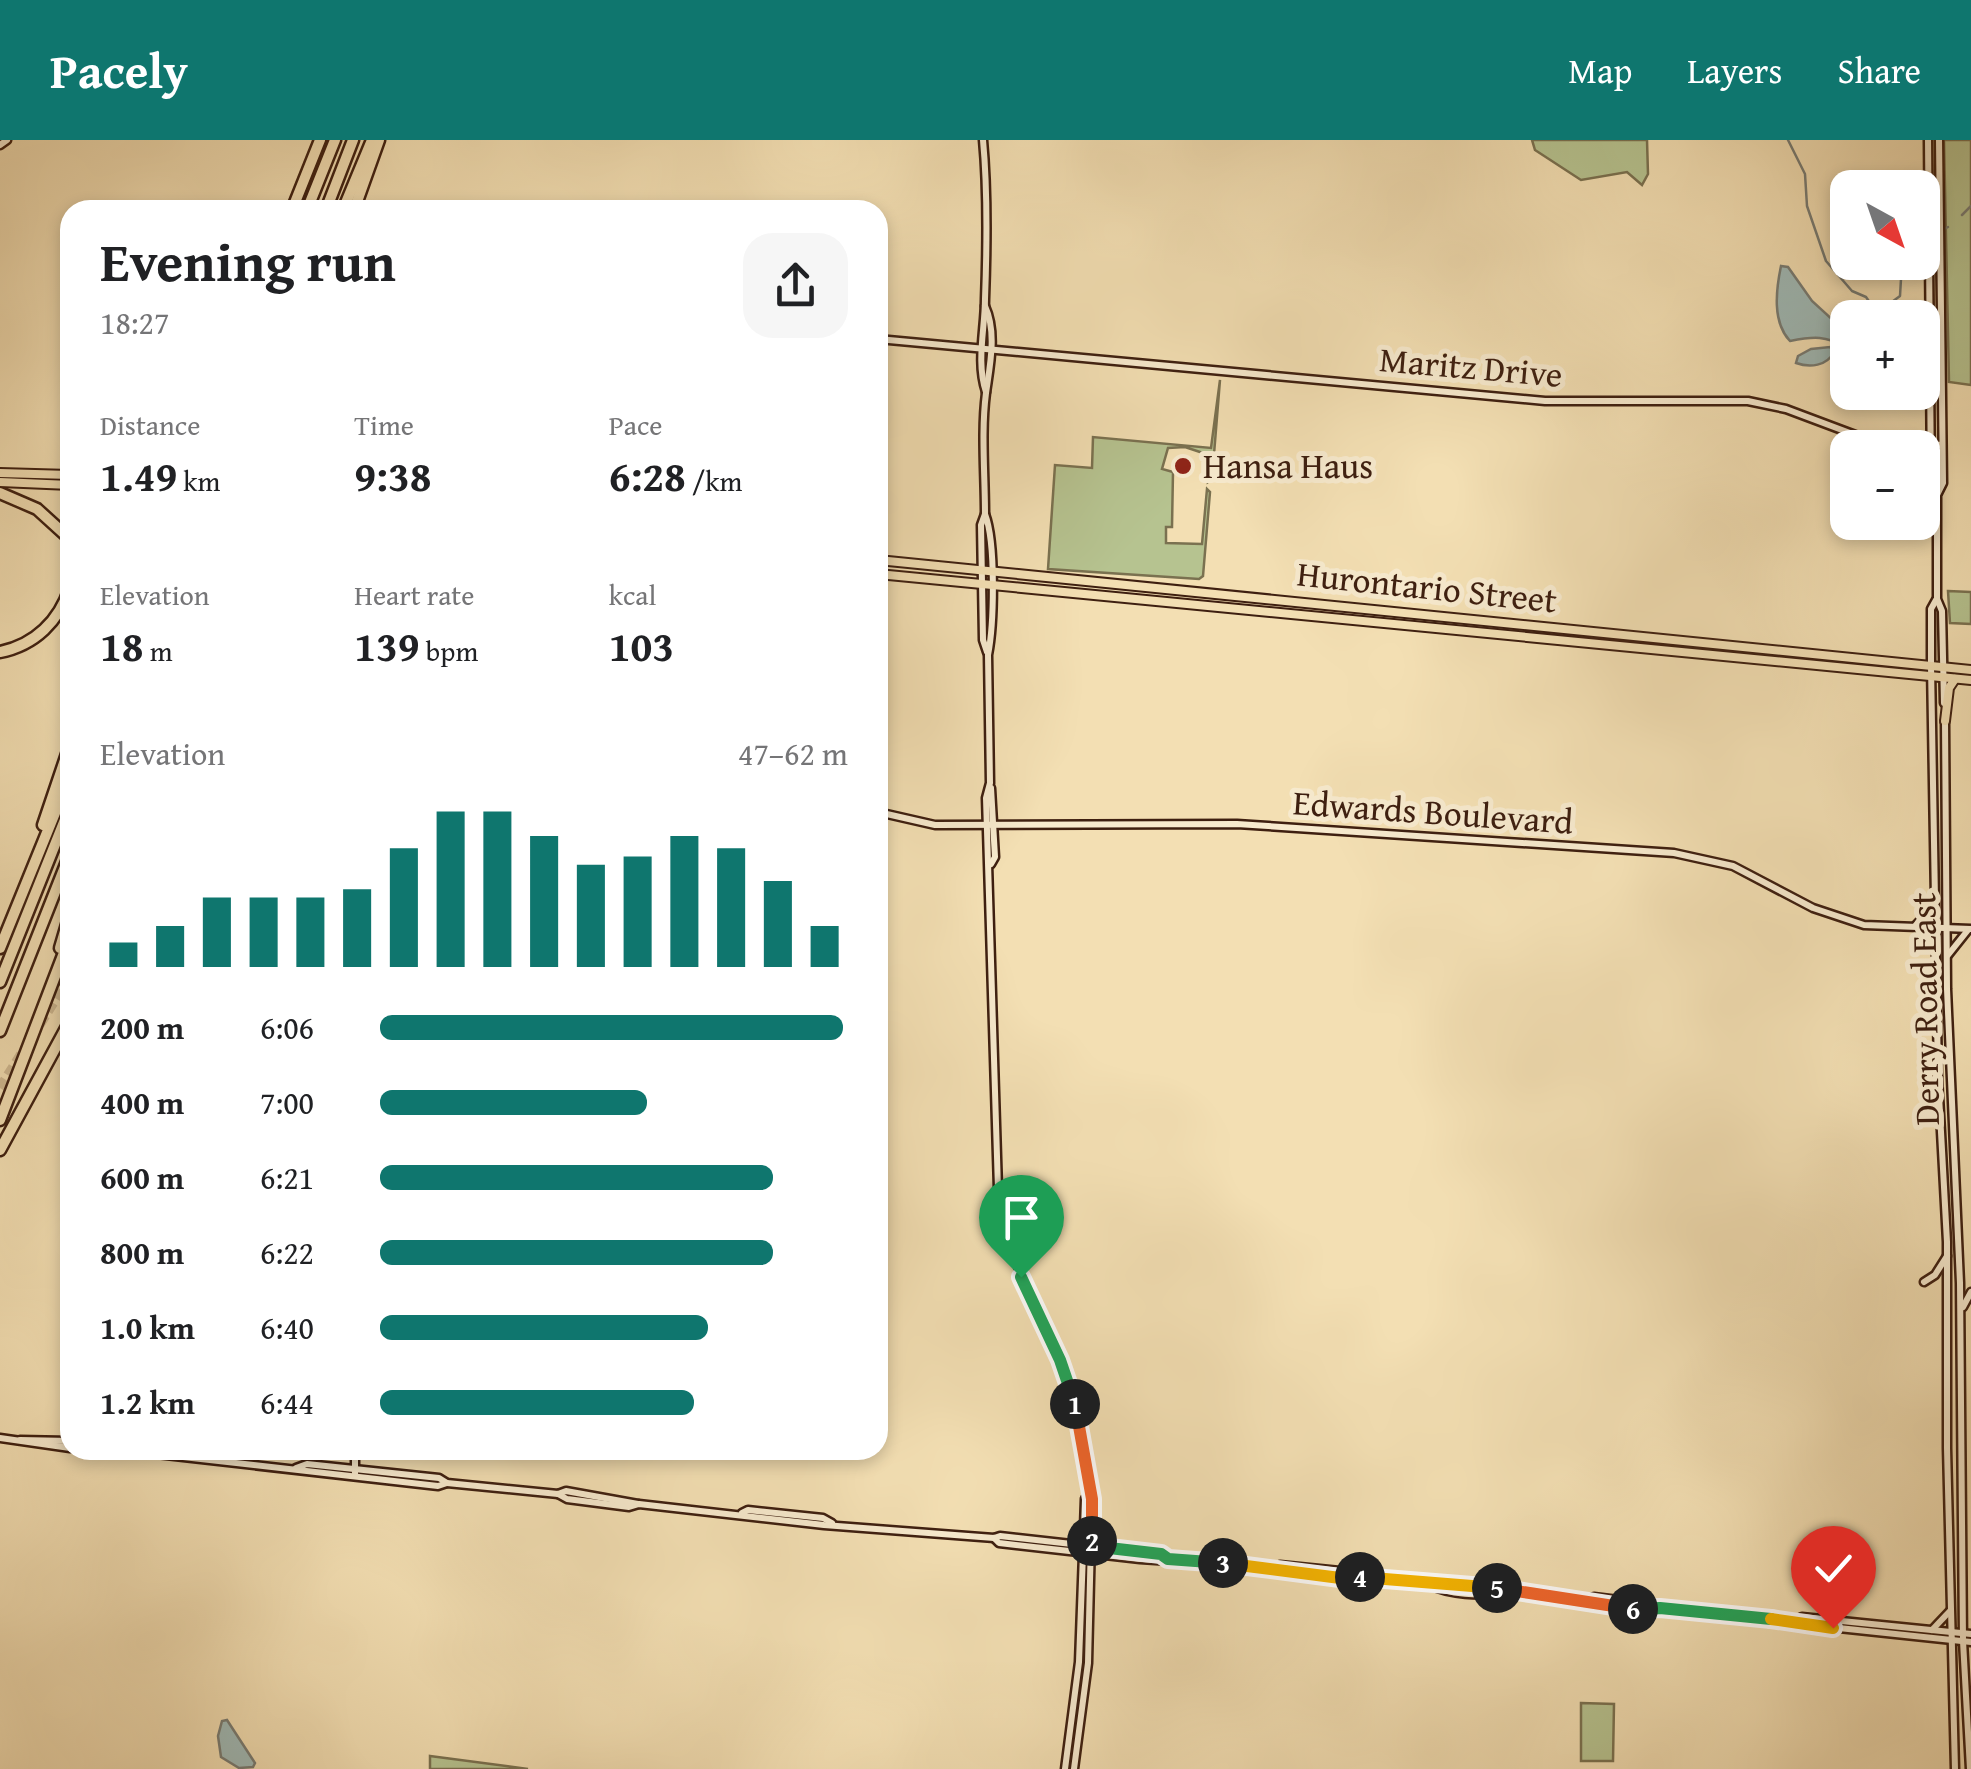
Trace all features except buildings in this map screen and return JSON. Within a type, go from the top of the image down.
[{"type":"highway","points":[[293,200],[320,140]]},
{"type":"highway","points":[[311,200],[335,140]]},
{"type":"highway","points":[[330,200],[353,140]]},
{"type":"highway","points":[[348,200],[376,140]]},
{"type":"highway","points":[[357,200],[376,140]]},
{"type":"highway","points":[[0,494],[37,509],[60,529]]},
{"type":"highway","points":[[0,652],[26,643],[44,631],[60,611]]},
{"type":"highway","points":[[20,897],[60,775]]},
{"type":"highway","points":[[0,948],[60,800]]},
{"type":"highway","points":[[0,982],[60,832]]},
{"type":"highway","points":[[0,1031],[60,879]]},
{"type":"highway","points":[[58,968],[60,944]]},
{"type":"highway","points":[[0,1120],[60,963]]},
{"type":"highway","points":[[0,1150],[60,1039]]},
{"type":"main road","points":[[0,145],[7,140]]},
{"type":"main road","points":[[984,140],[985,306],[990,316],[986,349],[985,514],[990,526],[984,640],[988,654],[990,784],[986,798],[991,823],[996,1159],[1002,1211],[1021,1277],[1072,1393],[1092,1499],[1079,1662],[1065,1769]]},
{"type":"main road","points":[[1928,140],[1931,430]]},
{"type":"main road","points":[[1939,140],[1940,489]]},
{"type":"main road","points":[[1930,295],[1940,296]]},
{"type":"main road","name":"Maritz Drive","points":[[888,339],[1545,401],[1748,400],[1842,430]]},
{"type":"main road","points":[[0,473],[60,475]]},
{"type":"main road","points":[[0,482],[60,485]]},
{"type":"main road","points":[[1937,600],[1938,540]]},
{"type":"main road","name":"Hurontario Street","points":[[888,561],[1931,666],[1955,678],[1971,680]]},
{"type":"main road","name":"Hurontario Street","points":[[888,575],[1931,677],[1971,670]]},
{"type":"main road","name":"Derry Road East","points":[[1937,600],[1931,609],[1931,677],[1947,1255],[1947,1448],[1955,1769]]},
{"type":"main road","name":"Derry Road East","points":[[1937,600],[1942,611],[1947,989],[1960,1312],[1967,1638],[1964,1666],[1970,1769]]},
{"type":"main road","points":[[1945,722],[1949,688],[1955,678]]},
{"type":"main road","name":"Edwards Boulevard","points":[[888,814],[935,824],[1236,824],[1674,853],[1734,866],[1835,917],[1864,925],[1970,929]]},
{"type":"main road","points":[[1912,928],[1928,915],[1935,901]]},
{"type":"main road","points":[[1947,956],[1970,929]]},
{"type":"main road","points":[[1937,989],[1947,989]]},
{"type":"main road","points":[[1938,1018],[1948,1018]]},
{"type":"main road","points":[[1944,1184],[1956,1183]]},
{"type":"main road","points":[[1946,1221],[1957,1220]]},
{"type":"main road","points":[[1924,1282],[1935,1275],[1947,1255]]},
{"type":"main road","points":[[1960,1312],[1971,1292]]},
{"type":"main road","points":[[0,1438],[60,1443]]},
{"type":"main road","points":[[218,1460],[296,1468],[307,1464],[355,1473],[439,1478],[447,1483],[558,1494],[566,1491],[639,1504],[793,1522],[1000,1536],[1340,1578],[1437,1582],[1586,1600],[1621,1608],[1660,1608],[1967,1638]]},
{"type":"main road","points":[[355,1460],[355,1473]]},
{"type":"main road","points":[[1074,1769],[1088,1663],[1088,1549]]},
{"type":"main road","points":[[1932,1630],[1951,1610]]},
{"type":"main road","points":[[1795,1621],[1802,1618],[1932,1630],[1952,1636]]},
{"type":"main road","points":[[1964,1666],[1971,1655]]},
{"type":"green space","points":[[1532,140],[1647,140],[1648,174],[1642,185],[1627,172],[1581,180],[1535,150]]},
{"type":"green space","points":[[1944,140],[1971,140],[1971,385],[1949,382]]},
{"type":"green space","points":[[1220,380],[1212,479],[1208,482],[1209,455],[1185,447],[1168,448],[1162,469],[1173,472],[1172,527],[1166,527],[1166,543],[1202,544],[1207,489],[1210,492],[1203,576],[1199,579],[1048,569],[1055,465],[1092,468],[1093,437],[1211,448]]},
{"type":"green space","points":[[1948,591],[1971,592],[1971,624],[1950,623]]},
{"type":"green space","points":[[1581,1703],[1614,1704],[1613,1761],[1581,1761]]},
{"type":"green space","points":[[430,1756],[528,1769],[430,1769]]},
{"type":"water","points":[[1781,266],[1788,267],[1812,301],[1830,317],[1830,340],[1790,341],[1780,325],[1777,295]]},
{"type":"water","points":[[1830,347],[1830,358],[1812,365],[1796,363],[1798,356],[1811,349]]},
{"type":"water","points":[[227,1720],[255,1763],[253,1767],[239,1768],[221,1757],[218,1736],[222,1721]]},
{"type":"waterway","points":[[1788,140],[1805,174],[1807,206],[1830,266]]},
{"type":"waterway","points":[[1962,215],[1971,206]]},
{"type":"waterway","points":[[1940,231],[1948,227]]},
{"type":"waterway","points":[[1842,280],[1852,291],[1866,297],[1877,313],[1900,296],[1901,280]]},
{"type":"tunnel","points":[[40,1024],[60,992]]},
{"type":"tunnel","points":[[0,1088],[23,1051]]},
{"type":"place","name":"Hansa Haus","points":[[1183,466]]},
{"type":"route","points":[[1021,1277],[1072,1393],[1092,1499],[1092,1546],[1161,1554],[1168,1559],[1274,1568],[1281,1572],[1437,1582],[1586,1600],[1621,1608],[1660,1608],[1833,1628]]}]
